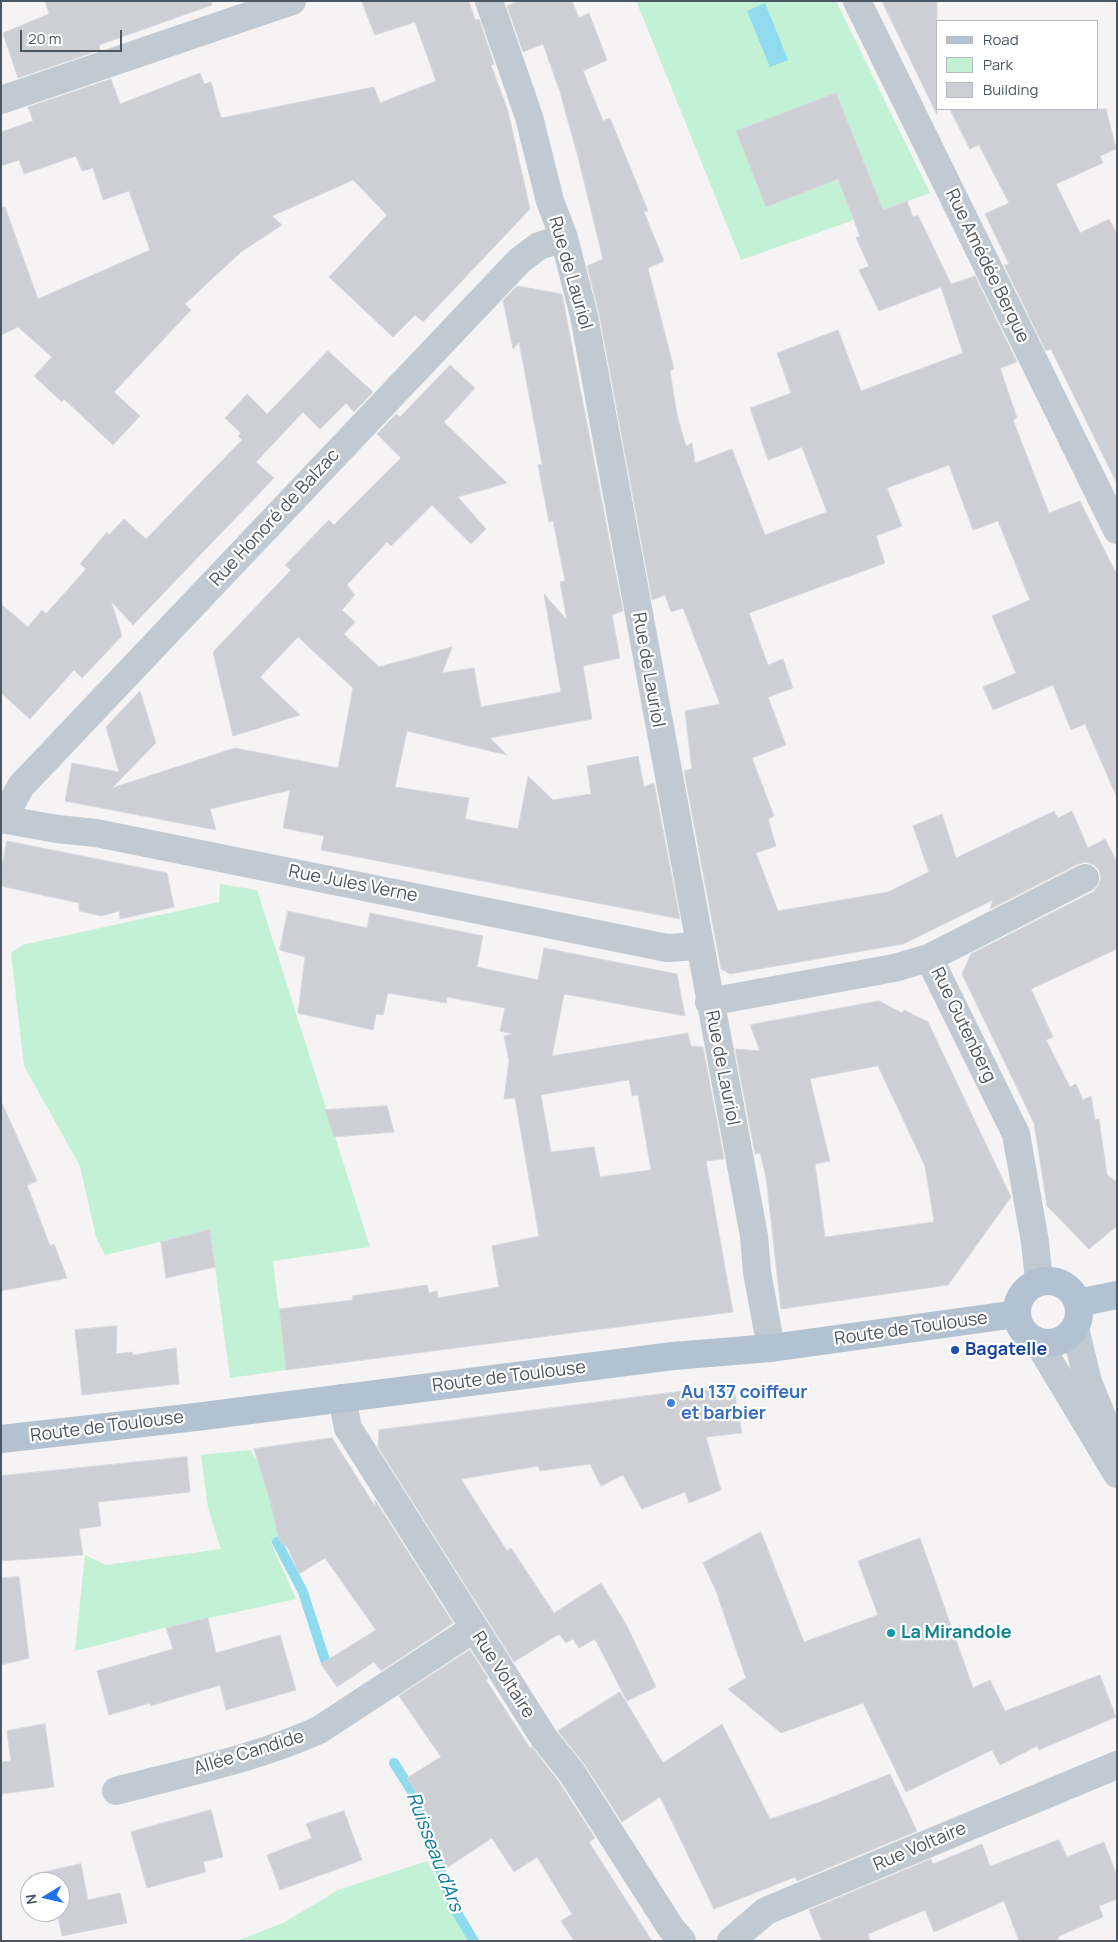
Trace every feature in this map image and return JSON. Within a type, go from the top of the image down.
[{"type":"main road","points":[[1077,1316],[1070,1289],[1063,1284],[1047,1280],[1039,1282],[1022,1294],[1018,1304],[1017,1314],[1022,1330],[1037,1341],[1052,1343],[1061,1340],[1077,1316],[1117,1295]]},
{"type":"main road","name":"Route de Toulouse","points":[[2,1433],[48,1435],[673,1356],[771,1348],[1017,1314]]},
{"type":"street","points":[[1,100],[292,1]]},
{"type":"street","name":"Rue de Lauriol","points":[[489,1],[529,117],[550,201],[564,238],[584,316],[709,1002],[754,1236],[757,1272],[771,1348]]},
{"type":"street","name":"Rue Amédée Berque","points":[[857,1],[1117,530]]},
{"type":"street","name":"Rue Honoré de Balzac","points":[[4,819],[21,786],[513,267],[539,246],[564,238]]},
{"type":"street","name":"Rue Jules Verne","points":[[4,819],[57,829],[96,833],[667,948],[699,946]]},
{"type":"street","points":[[929,958],[1085,878]]},
{"type":"street","name":"Rue Gutenberg","points":[[709,1002],[894,968],[929,958],[1016,1134],[1035,1242],[1039,1282]]},
{"type":"street","points":[[1077,1316],[1088,1382],[1117,1451]]},
{"type":"street","points":[[1037,1341],[1117,1474]]},
{"type":"street","name":"Rue Voltaire","points":[[342,1398],[348,1428],[544,1738],[572,1773],[682,1941]]},
{"type":"street","name":"Allée Candide","points":[[116,1791],[293,1742],[319,1730],[474,1629]]},
{"type":"street","name":"Rue Voltaire","points":[[731,1941],[766,1911],[1117,1765]]},
{"type":"green space","points":[[641,1],[836,1],[930,193],[741,260],[637,3]]},
{"type":"green space","points":[[220,884],[257,890],[370,1247],[273,1261],[286,1370],[230,1378],[210,1230],[105,1255],[96,1237],[80,1166],[24,1066],[11,953],[22,945],[219,902]]},
{"type":"green space","points":[[250,1450],[258,1462],[283,1537],[271,1543],[296,1599],[164,1628],[75,1651],[85,1555],[106,1565],[221,1549],[208,1508],[201,1455]]},
{"type":"green space","points":[[427,1861],[470,1941],[237,1941],[285,1922],[338,1890]]},
{"type":"water","points":[[765,3],[788,60],[770,67],[747,11]]},
{"type":"building","points":[[45,1],[211,1],[212,5],[99,45],[100,50],[18,78],[3,33],[49,14]]},
{"type":"building","points":[[362,1],[469,1],[475,20],[479,19],[494,64],[491,65],[508,111],[530,209],[423,322],[415,315],[393,337],[329,277],[387,215],[353,180],[272,216],[282,225],[241,252],[185,304],[191,310],[114,392],[140,416],[113,445],[64,399],[62,402],[34,376],[52,357],[18,327],[1,335],[1,207],[5,207],[38,299],[150,250],[129,191],[103,200],[93,168],[82,171],[76,156],[24,174],[19,160],[1,166],[1,132],[33,121],[28,107],[111,79],[120,104],[200,73],[204,84],[211,82],[221,118],[374,87],[380,103],[436,81],[415,22],[375,35]]},
{"type":"building","points":[[519,1],[572,1],[579,18],[589,13],[607,60],[583,71],[603,121],[610,118],[648,211],[644,212],[664,261],[648,268],[674,369],[670,371],[677,415],[686,446],[692,443],[695,463],[732,449],[765,535],[827,512],[802,447],[768,460],[750,408],[791,393],[777,353],[838,330],[861,391],[963,353],[941,287],[879,311],[859,270],[869,266],[856,238],[860,236],[838,179],[766,207],[736,131],[836,93],[883,210],[907,201],[913,217],[918,215],[951,284],[975,276],[1017,362],[1000,368],[1017,418],[1013,420],[1049,513],[1080,501],[1117,575],[1117,798],[1085,724],[1071,730],[1053,685],[993,710],[983,687],[1016,673],[992,616],[1030,600],[998,521],[973,530],[949,465],[887,488],[902,526],[876,536],[885,563],[749,613],[768,665],[783,659],[793,688],[768,697],[786,745],[752,758],[774,816],[768,819],[776,846],[756,853],[778,911],[888,892],[929,872],[913,826],[942,814],[956,858],[1054,811],[1058,818],[1072,811],[1088,848],[1105,839],[1117,862],[1117,949],[1031,989],[1053,1037],[1046,1040],[1070,1087],[1076,1084],[1083,1100],[1091,1096],[1095,1120],[1099,1119],[1107,1175],[1117,1182],[1117,1226],[1089,1249],[1047,1206],[1034,1123],[962,974],[971,954],[1093,892],[1101,878],[1099,870],[1094,865],[1086,862],[1078,864],[990,909],[993,900],[903,944],[730,974],[721,969],[684,771],[692,769],[685,711],[720,704],[683,608],[671,612],[665,595],[652,600],[599,313],[587,266],[603,259],[560,92],[543,44],[523,52],[507,6]]},
{"type":"building","points":[[882,1],[937,1],[937,115]]},
{"type":"building","points":[[1106,109],[1116,149],[1100,156],[1103,163],[1056,184],[1080,233],[1109,219],[1117,234],[1117,484],[1051,349],[1046,351],[1004,265],[1009,264],[985,214],[1009,203],[979,145],[970,149],[950,110]]},
{"type":"building","points":[[517,286],[562,294],[623,611],[612,615],[620,658],[583,666],[592,719],[490,738],[507,755],[407,731],[395,787],[469,798],[465,819],[518,829],[528,776],[553,800],[591,794],[587,766],[638,756],[644,787],[654,783],[680,919],[321,850],[324,836],[283,828],[290,790],[210,809],[216,830],[65,801],[72,763],[119,772],[106,727],[140,691],[156,743],[112,788],[235,748],[338,768],[353,688],[298,637],[260,677],[300,715],[233,736],[213,652],[291,570],[285,565],[329,520],[334,525],[401,458],[377,434],[396,414],[400,417],[450,365],[475,388],[444,422],[507,483],[458,497],[486,529],[471,544],[432,505],[391,546],[387,542],[347,585],[355,595],[342,610],[355,622],[344,634],[379,667],[452,647],[442,673],[474,668],[481,707],[561,692],[544,594],[567,620],[560,582],[565,581],[553,521],[549,522],[538,465],[542,464],[519,342],[513,349],[503,301]]},
{"type":"building","points":[[328,351],[373,392],[354,412],[346,403],[320,429],[303,412],[256,462],[274,478],[133,625],[111,601],[122,636],[82,678],[74,670],[30,719],[1,693],[1,604],[28,627],[42,610],[46,614],[86,569],[80,564],[107,532],[109,535],[124,519],[146,539],[242,440],[238,436],[241,433],[225,418],[247,394],[267,414]]},
{"type":"building","points":[[7,841],[167,873],[174,907],[120,919],[119,911],[101,916],[79,911],[79,903],[1,886],[1,871]]},
{"type":"building","points":[[288,911],[367,928],[370,913],[483,936],[477,967],[538,980],[544,948],[677,974],[685,1016],[564,994],[552,1056],[688,1033],[691,1046],[703,1047],[724,1159],[706,1161],[733,1312],[286,1370],[279,1309],[353,1300],[352,1296],[427,1285],[429,1293],[437,1291],[438,1298],[499,1287],[492,1246],[539,1236],[515,1098],[504,1099],[509,1061],[504,1036],[513,1034],[500,1031],[505,1008],[447,997],[446,1003],[388,993],[383,1015],[376,1014],[373,1030],[298,1013],[305,957],[280,950]],"holes":[[[629,1080],[632,1096],[638,1095],[651,1170],[600,1177],[594,1147],[551,1152],[541,1095]]]},
{"type":"building","points":[[879,1001],[902,1013],[904,1010],[928,1022],[1011,1197],[948,1285],[781,1309],[766,1177],[760,1153],[755,1154],[735,1049],[760,1051],[750,1025]],"holes":[[[878,1066],[925,1166],[934,1222],[825,1237],[815,1164],[830,1161],[810,1079]]]},
{"type":"building","points":[[1,1101],[37,1181],[27,1185],[50,1246],[54,1244],[67,1278],[1,1291]]},
{"type":"building","points":[[387,1106],[394,1132],[334,1137],[325,1110]]},
{"type":"building","points":[[210,1230],[215,1267],[166,1278],[161,1242]]},
{"type":"building","points":[[117,1326],[116,1354],[132,1352],[133,1355],[176,1348],[179,1384],[82,1395],[75,1330]]},
{"type":"building","points":[[733,1385],[742,1433],[706,1437],[721,1490],[689,1503],[685,1492],[642,1509],[623,1475],[601,1486],[590,1464],[540,1471],[538,1466],[461,1479],[507,1551],[511,1548],[554,1613],[601,1583],[627,1626],[656,1687],[627,1701],[595,1639],[579,1648],[573,1639],[566,1643],[559,1634],[514,1662],[378,1447],[379,1430]]},
{"type":"building","points":[[332,1438],[375,1506],[375,1500],[453,1623],[381,1671],[374,1662],[337,1687],[321,1664],[376,1630],[325,1558],[299,1574],[288,1548],[279,1540],[270,1501],[254,1449]]},
{"type":"building","points":[[187,1457],[190,1492],[98,1502],[101,1526],[79,1529],[83,1555],[1,1561],[1,1476]]},
{"type":"building","points":[[761,1532],[804,1642],[878,1615],[858,1561],[920,1538],[973,1688],[990,1680],[1005,1711],[1100,1675],[1116,1717],[1039,1750],[1037,1746],[1000,1765],[992,1750],[906,1792],[863,1703],[781,1733],[728,1689],[746,1678],[716,1591],[703,1563]]},
{"type":"building","points":[[19,1577],[29,1658],[1,1665],[1,1578]]},
{"type":"building","points":[[208,1618],[216,1653],[280,1635],[296,1690],[226,1710],[220,1685],[151,1706],[150,1703],[109,1715],[97,1671],[173,1649],[166,1628]]},
{"type":"building","points":[[470,1650],[488,1678],[486,1680],[530,1748],[532,1747],[559,1782],[595,1838],[589,1842],[652,1941],[574,1941],[561,1921],[572,1914],[537,1857],[514,1872],[492,1838],[445,1869],[419,1796],[407,1778],[441,1757],[399,1696]]},
{"type":"building","points":[[620,1692],[663,1763],[722,1724],[770,1819],[820,1802],[890,1774],[917,1831],[797,1881],[795,1877],[714,1909],[660,1797],[622,1822],[585,1765],[558,1731]]},
{"type":"building","points":[[45,1724],[54,1787],[1,1794],[1,1762],[11,1761],[7,1731]]},
{"type":"building","points":[[211,1810],[223,1857],[203,1862],[206,1872],[147,1888],[131,1832]]},
{"type":"building","points":[[344,1811],[362,1860],[280,1890],[267,1855],[312,1838],[306,1824]]},
{"type":"building","points":[[1059,1840],[1067,1857],[1104,1842],[1117,1876],[1117,1899],[1099,1906],[1103,1917],[1059,1936],[1057,1941],[1019,1941],[1004,1901],[934,1932],[925,1910],[868,1934],[870,1941],[822,1941],[809,1910],[931,1859],[933,1864],[982,1844],[990,1866]]},
{"type":"building","points":[[81,1864],[88,1900],[120,1893],[127,1923],[62,1936],[59,1922],[70,1922],[70,1872],[45,1872]]},
{"type":"waterway","name":"Ruisseau d'Ars","points":[[277,1542],[303,1592],[325,1660]]},
{"type":"waterway","name":"Ruisseau d'Ars","points":[[394,1763],[413,1793],[453,1906],[474,1941]]},
{"type":"place","name":"Bagatelle","points":[[955,1350]]},
{"type":"place","name":"Au 137 coiffeur et barbier","points":[[671,1403]]},
{"type":"place","name":"La Mirandole","points":[[891,1633]]}]
